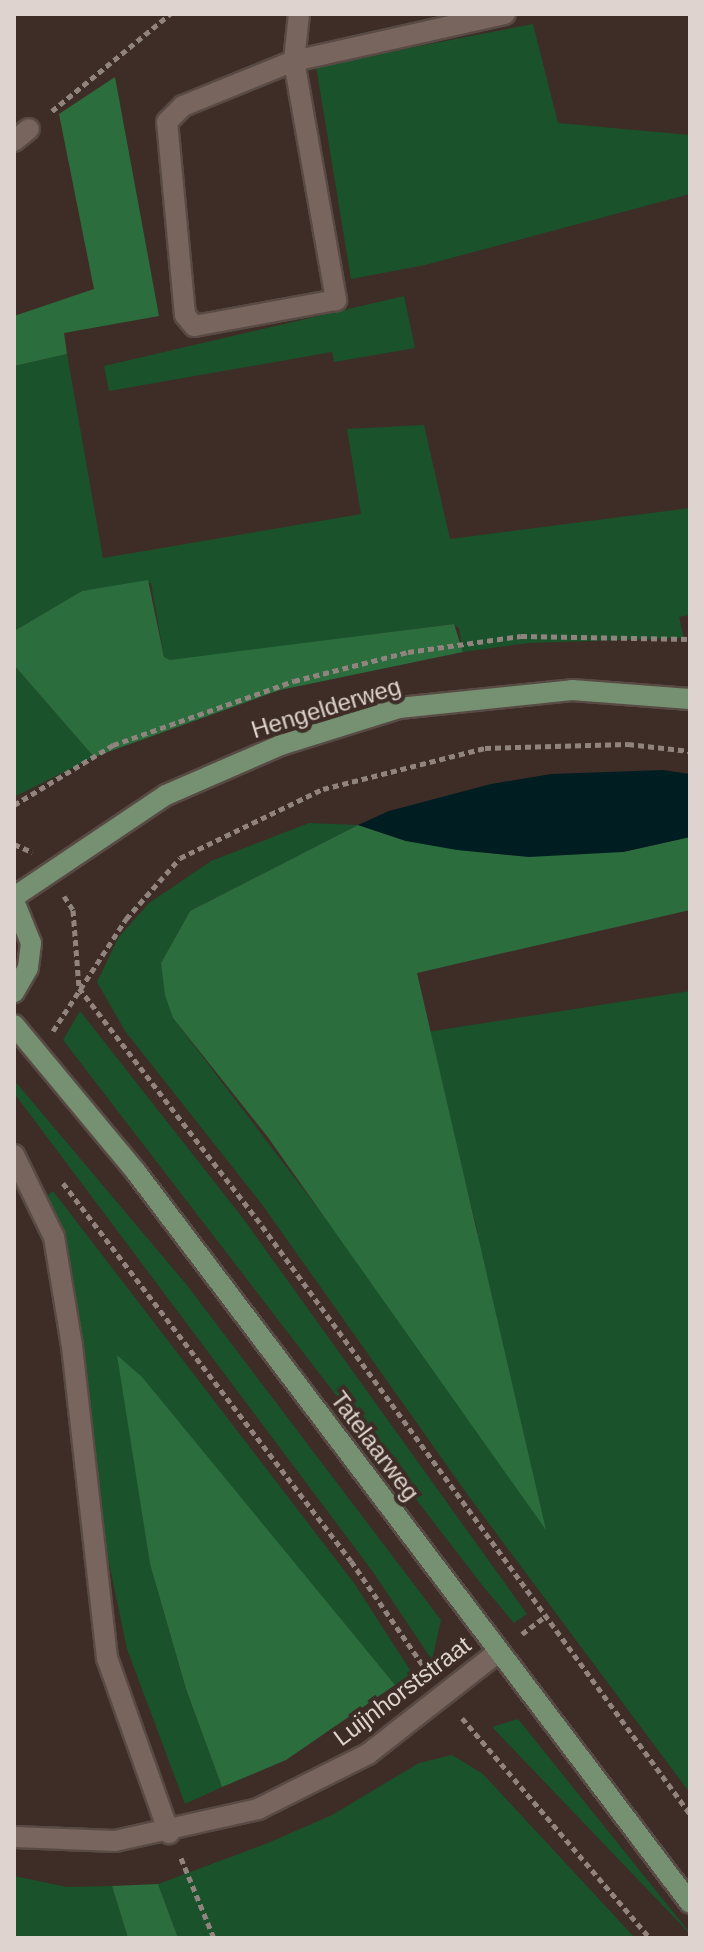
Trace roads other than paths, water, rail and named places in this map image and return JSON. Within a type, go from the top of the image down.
[{"type":"main road","name":"Hengelderweg","points":[[14,899],[47,871],[166,795],[281,745],[399,708],[572,690],[690,699]]},
{"type":"main road","points":[[14,899],[31,943],[28,968],[14,992]]},
{"type":"main road","name":"Tatelaarweg","points":[[14,1025],[136,1172],[690,1903]]},
{"type":"street","points":[[299,14],[294,61],[336,300],[194,326],[185,315],[167,122],[183,106],[294,61],[505,14]]},
{"type":"street","points":[[14,1155],[54,1237],[72,1346],[107,1658],[169,1833]]},
{"type":"street","name":"Luijnhorststraat","points":[[14,1837],[115,1841],[169,1833],[258,1809],[368,1754],[498,1652]]},
{"type":"water","points":[[663,770],[690,774],[690,837],[623,852],[529,857],[457,850],[406,841],[358,825],[389,811],[491,784],[551,774]]}]
